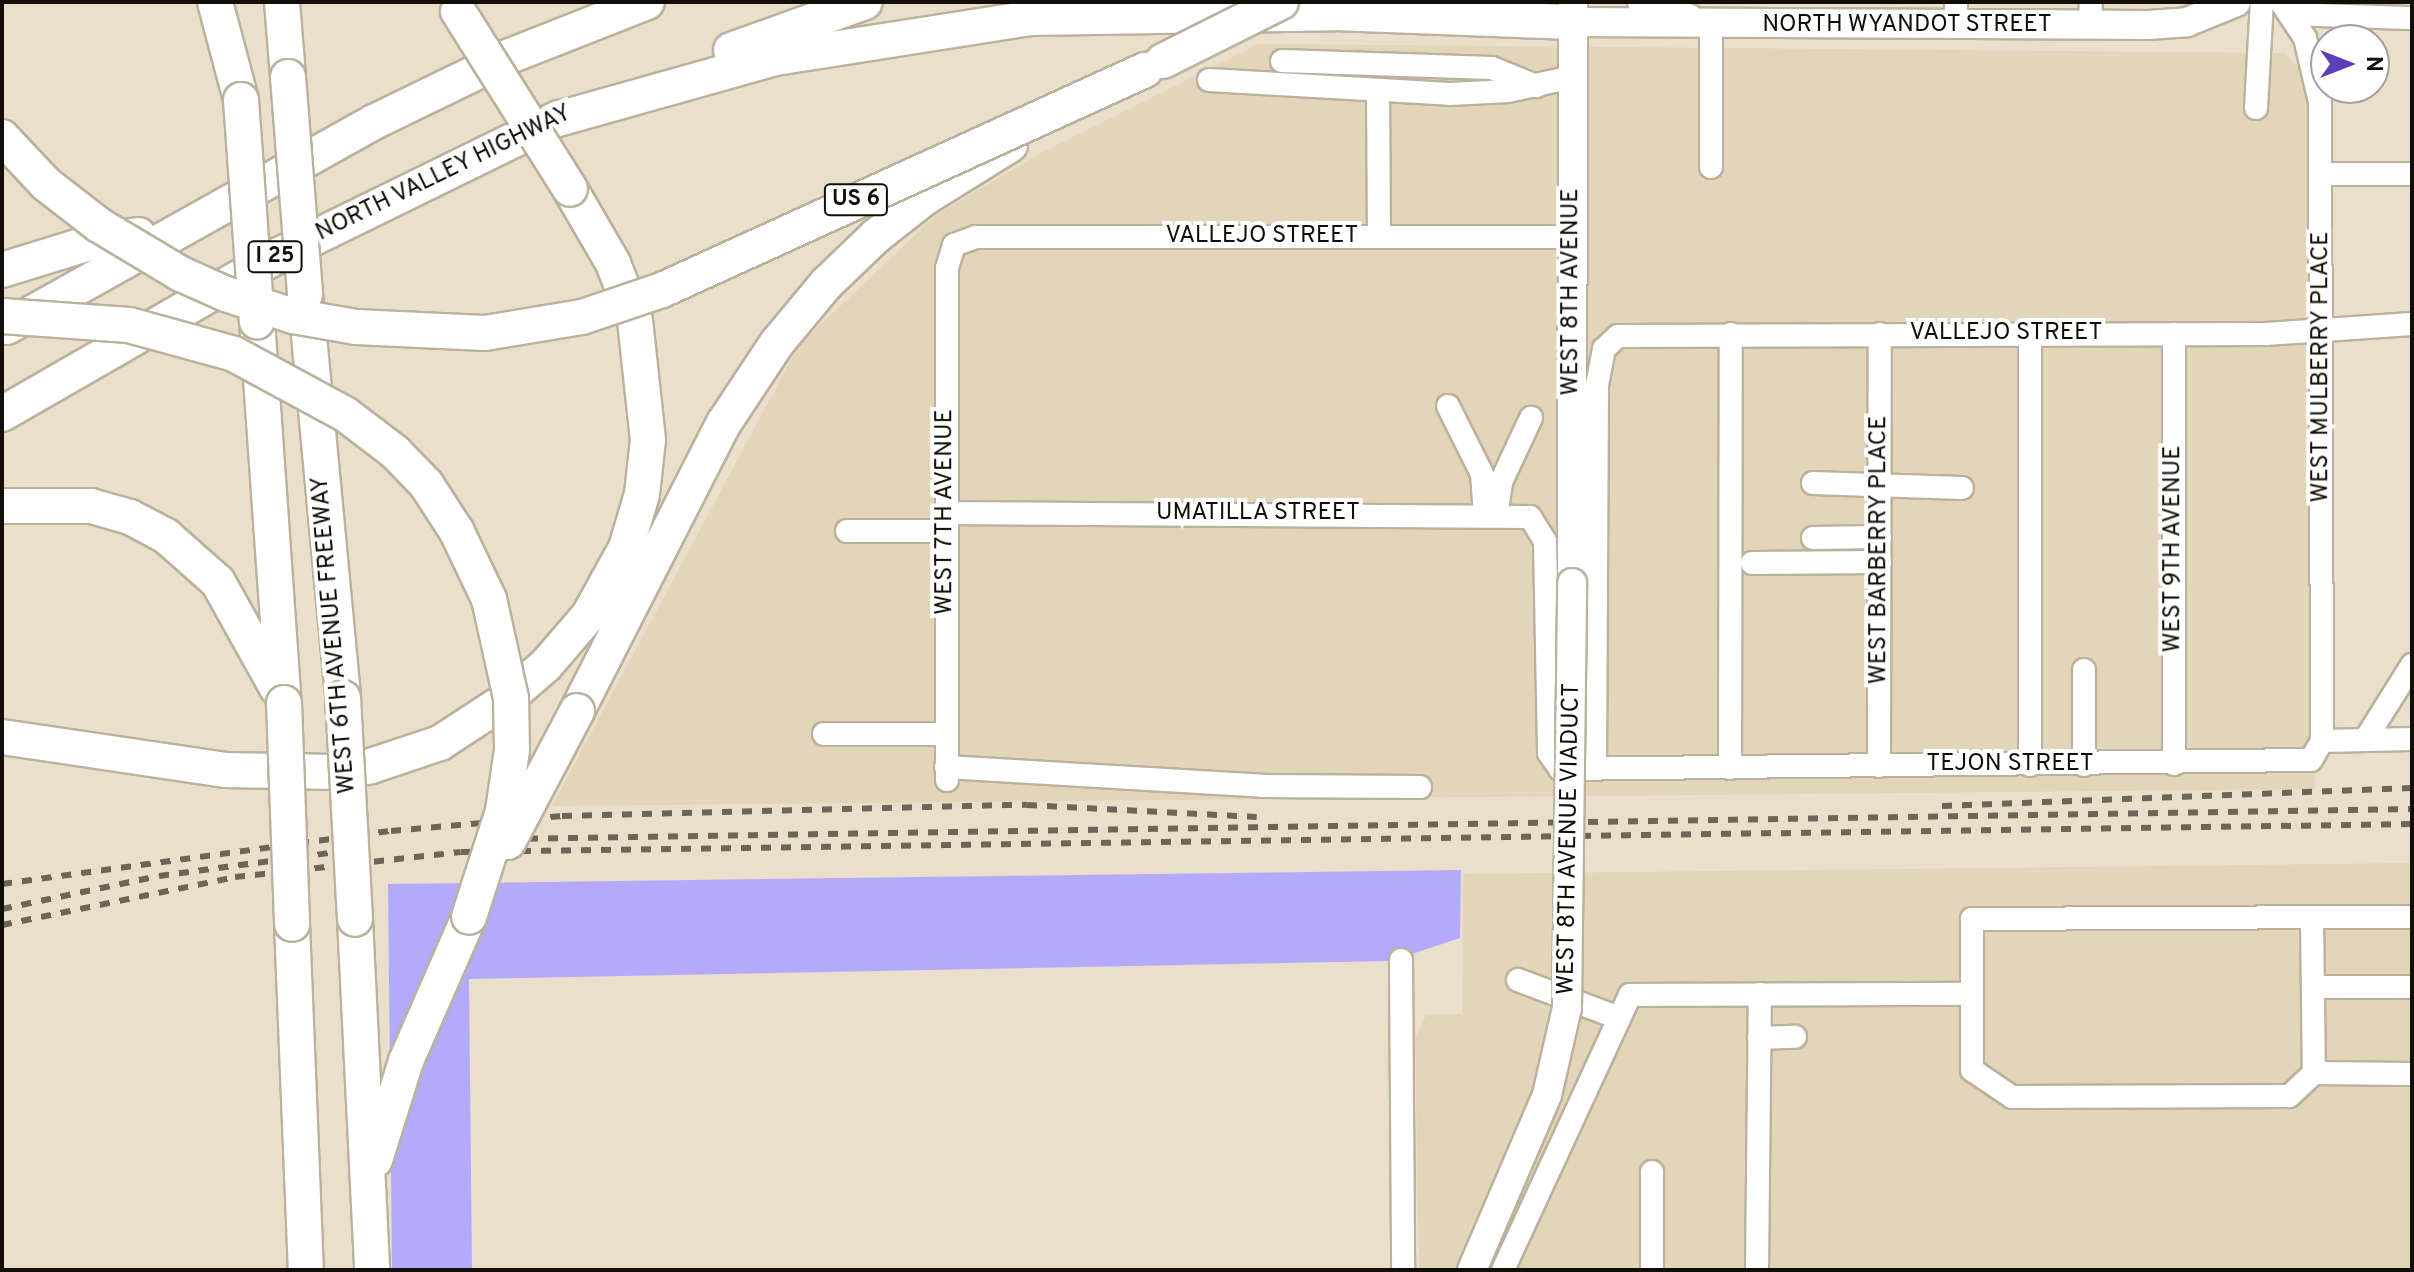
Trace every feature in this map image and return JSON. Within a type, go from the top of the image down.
[{"type":"highway","points":[[215,2],[241,100]]},
{"type":"highway","points":[[234,2],[284,703],[306,1270]]},
{"type":"highway","name":"WEST 6TH AVENUE FREEWAY","points":[[282,2],[305,294],[343,698],[372,1270]]},
{"type":"highway","points":[[2,330],[174,229],[510,56],[647,2]]},
{"type":"highway","name":"NORTH VALLEY HIGHWAY","points":[[2,414],[279,255],[558,119],[667,72],[865,2]]},
{"type":"highway","name":"US 6","points":[[2,137],[46,184],[99,225],[181,274],[226,294],[281,313],[356,327],[485,333],[563,322],[639,299],[1145,70],[1281,2]]},
{"type":"highway","points":[[2,737],[225,770],[335,772],[371,766],[440,743],[503,702],[546,665],[589,615],[626,548],[642,494],[648,440],[635,321],[613,263],[456,6]]},
{"type":"highway","points":[[558,119],[775,58],[1030,18],[1573,12]]},
{"type":"highway","points":[[368,1183],[424,1017],[469,917],[724,423],[790,326],[856,254],[926,197],[1145,70]]},
{"type":"highway","points":[[2,270],[93,242],[174,229]]},
{"type":"highway","points":[[2,316],[129,325],[225,350],[345,414],[385,443],[426,484],[457,532],[489,599],[511,698],[506,796],[469,917]]},
{"type":"highway","points":[[2,506],[91,506],[130,517],[166,536],[204,567],[232,602],[284,703]]},
{"type":"main road","points":[[1642,2],[1724,19]]},
{"type":"main road","name":"NORTH WYANDOT STREET","points":[[1573,12],[1724,19],[1792,14],[2090,14],[2187,22],[2236,2]]},
{"type":"main road","name":"WEST 8TH AVENUE","points":[[1572,583],[1573,12]]},
{"type":"main road","name":"WEST 8TH AVENUE VIADUCT","points":[[1472,1270],[1547,1095],[1567,1008],[1572,583]]},
{"type":"street","points":[[2256,108],[2262,2]]},
{"type":"street","points":[[2286,8],[2412,18]]},
{"type":"street","name":"WEST MULBERRY PLACE","points":[[2286,8],[2315,64],[2321,174],[2322,741]]},
{"type":"street","points":[[1711,167],[1724,19]]},
{"type":"street","points":[[1282,61],[1492,68],[1537,86]]},
{"type":"street","points":[[1209,80],[1450,94],[1537,86],[1573,77]]},
{"type":"street","points":[[1378,91],[1379,237]]},
{"type":"street","points":[[2321,174],[2412,174]]},
{"type":"street","name":"VALLEJO STREET","points":[[954,245],[976,237],[1572,237]]},
{"type":"street","name":"WEST 7TH AVENUE","points":[[954,245],[947,268],[947,773],[1262,786],[1420,787]]},
{"type":"street","name":"VALLEJO STREET","points":[[1604,349],[1618,336],[1631,334],[2174,334],[2412,324]]},
{"type":"street","points":[[1730,768],[1731,334]]},
{"type":"street","name":"WEST BARBERRY PLACE","points":[[1879,766],[1880,334]]},
{"type":"street","points":[[2030,334],[2030,765]]},
{"type":"street","name":"WEST 9TH AVENUE","points":[[2174,334],[2174,764]]},
{"type":"street","name":"WEST 8TH AVENUE","points":[[1595,769],[1597,385],[1604,349]]},
{"type":"street","points":[[1448,406],[1482,474],[1490,515]]},
{"type":"street","points":[[1490,515],[1501,482],[1531,418]]},
{"type":"street","points":[[1813,483],[1880,488],[1962,488]]},
{"type":"street","name":"UMATILLA STREET","points":[[847,531],[946,522],[1490,515],[1536,520],[1546,552]]},
{"type":"street","points":[[1813,538],[1880,537]]},
{"type":"street","name":"TEJON STREET","points":[[1546,552],[1549,753],[1560,769],[2299,763],[2311,760],[2322,741]]},
{"type":"street","points":[[1752,563],[1880,562]]},
{"type":"street","points":[[2365,740],[2412,665]]},
{"type":"street","points":[[2084,670],[2084,765]]},
{"type":"street","points":[[824,734],[946,734]]},
{"type":"street","points":[[2322,741],[2412,739]]},
{"type":"street","points":[[2312,917],[2314,1073]]},
{"type":"street","points":[[2412,917],[1972,919],[1972,1070],[2012,1097],[2289,1096],[2314,1073],[2412,1074]]},
{"type":"street","points":[[1401,960],[1403,1270]]},
{"type":"street","points":[[1518,980],[1619,1018]]},
{"type":"street","points":[[2314,987],[2412,987]]},
{"type":"street","points":[[1757,1270],[1760,994]]},
{"type":"street","points":[[1503,1270],[1630,995],[1972,994]]},
{"type":"street","points":[[1759,1038],[1795,1037]]},
{"type":"street","points":[[1652,1172],[1652,1270]]},
{"type":"shaded area","points":[[1259,44],[2285,53],[2301,70],[2308,93],[2315,789],[552,806],[799,345],[935,216],[1037,155]]},
{"type":"shaded area","points":[[2412,863],[2412,1270],[1419,1270],[1415,1039],[1426,1015],[1462,1014],[1463,874]]},
{"type":"shaded area","points":[[1461,870],[1460,938],[1391,961],[469,979],[472,1270],[392,1270],[388,884]]},
{"type":"railway","points":[[1942,806],[2412,788]]},
{"type":"railway","points":[[2,884],[391,831],[562,816],[1027,805],[1257,817]]},
{"type":"railway","points":[[508,839],[2412,809]]},
{"type":"railway","points":[[2,925],[235,877],[461,852],[2412,824]]},
{"type":"railway","points":[[2,909],[159,876],[337,852]]}]
